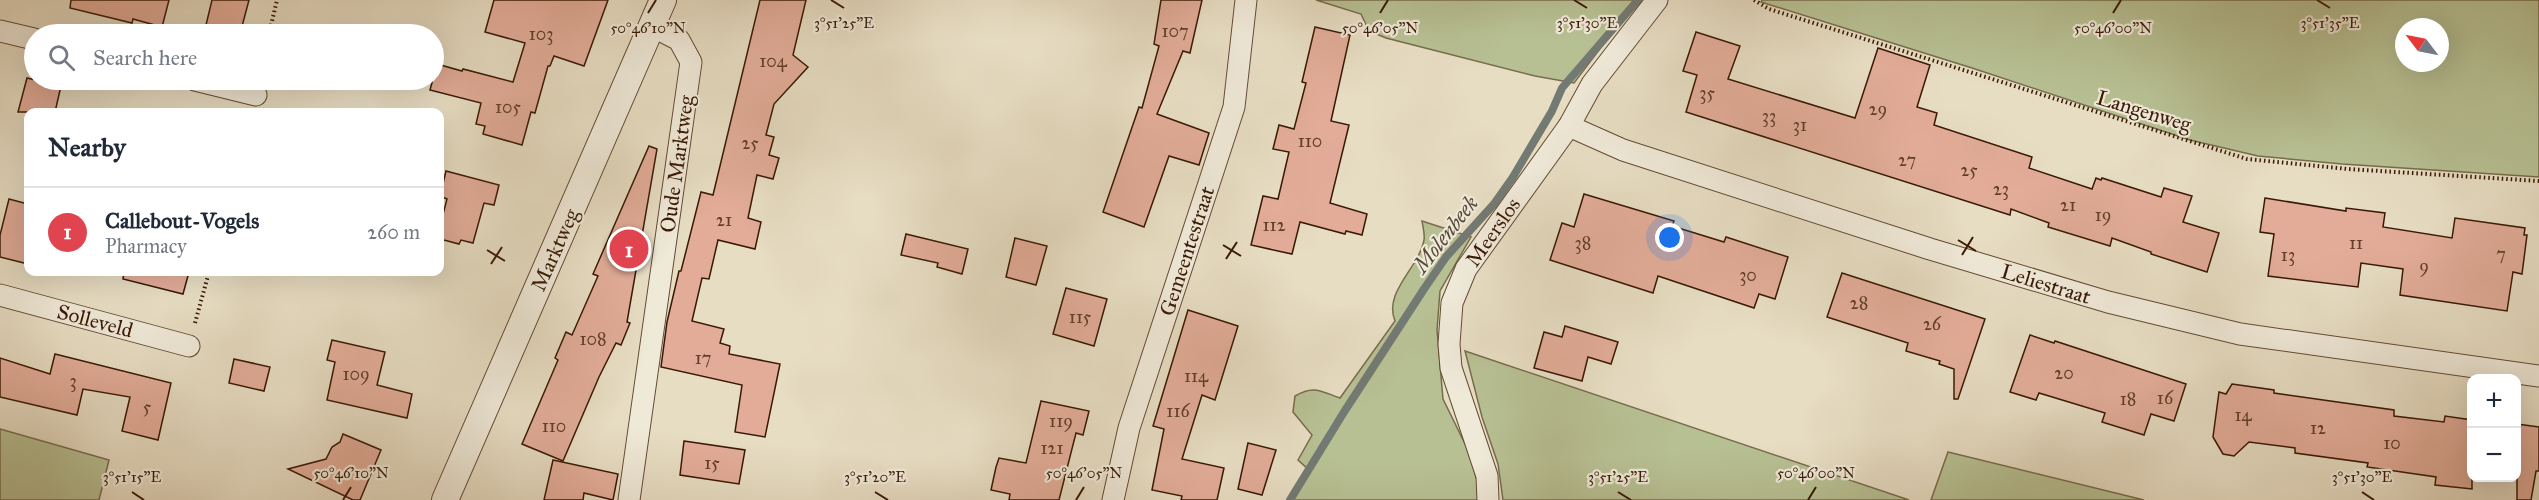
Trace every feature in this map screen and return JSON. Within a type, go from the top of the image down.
[{"type":"street","name":"Marktweg","points":[[445,500],[663,0]]},
{"type":"street","name":"Gemeentestraat","points":[[1113,500],[1129,428],[1234,107],[1246,0]]},
{"type":"street","name":"Meerslos","points":[[1488,500],[1487,476],[1451,368],[1449,344],[1452,303],[1466,269],[1569,126],[1592,84],[1657,0]]},
{"type":"street","name":"Oude Marktweg","points":[[629,500],[691,62],[679,40],[652,26]]},
{"type":"street","points":[[0,31],[24,37]]},
{"type":"street","points":[[236,90],[256,95]]},
{"type":"street","name":"Leliestraat","points":[[1569,126],[1623,150],[1930,249],[2108,302],[2240,334],[2539,376]]},
{"type":"street","name":"Solleveld","points":[[0,295],[189,346]]},
{"type":"path","points":[[271,24],[277,0]]},
{"type":"path","name":"Langenweg","points":[[1754,0],[1769,9],[2247,159],[2348,169],[2539,182]]},
{"type":"path","points":[[189,346],[208,276]]},
{"type":"green space","points":[[1316,0],[1637,0],[1574,83],[1535,76],[1386,38],[1369,31],[1361,14]]},
{"type":"green space","points":[[1762,0],[2539,0],[2539,177],[2258,156],[2190,140],[1761,2]]},
{"type":"green space","points":[[1422,221],[1471,237],[1440,291],[1437,330],[1443,399],[1470,454],[1482,500],[1290,500],[1309,470],[1298,460],[1312,435],[1293,412],[1295,396],[1312,390],[1340,398],[1395,321],[1394,300],[1424,240]]},
{"type":"green space","points":[[1465,351],[1909,500],[1503,500],[1498,464],[1482,417]]},
{"type":"green space","points":[[0,429],[109,460],[99,500],[0,500]]},
{"type":"green space","points":[[1948,452],[2144,500],[1931,500]]},
{"type":"building","points":[[71,0],[169,0],[163,24],[151,24],[133,19],[132,23],[70,8]]},
{"type":"building","points":[[212,0],[249,0],[243,24],[206,24]]},
{"type":"building","points":[[494,0],[608,0],[584,66],[554,56],[548,66],[535,113],[531,112],[522,145],[483,134],[485,126],[476,124],[481,103],[430,90],[444,90],[444,66],[513,82],[525,43],[485,32]]},
{"type":"building","points":[[760,0],[806,0],[793,55],[808,67],[774,104],[766,135],[774,137],[769,155],[779,158],[773,179],[757,175],[748,218],[761,222],[755,249],[718,240],[709,279],[702,278],[692,321],[724,329],[720,343],[730,346],[729,354],[780,364],[765,437],[735,432],[742,385],[661,367],[667,322],[679,271],[681,271],[701,192],[713,195]]},
{"type":"building","points":[[1161,0],[1202,0],[1190,53],[1183,51],[1157,114],[1209,133],[1199,165],[1169,156],[1144,227],[1103,212],[1139,107],[1142,108],[1159,46],[1154,44]]},
{"type":"building","points":[[1315,27],[1350,35],[1331,121],[1349,125],[1330,203],[1367,214],[1362,235],[1346,231],[1345,234],[1300,222],[1292,254],[1251,245],[1263,196],[1278,199],[1289,152],[1273,149],[1279,125],[1294,129],[1306,83],[1302,82]]},
{"type":"building","points":[[1696,32],[1740,46],[1728,79],[1855,118],[1878,48],[1930,65],[1917,107],[1937,113],[1934,125],[2032,157],[2029,168],[2092,189],[2096,178],[2101,180],[2102,178],[2161,197],[2164,188],[2192,196],[2183,222],[2219,233],[2207,272],[2151,254],[2151,252],[2112,238],[2110,246],[2048,227],[2049,223],[2011,209],[2010,215],[1686,112],[1697,75],[1683,71]]},
{"type":"building","points":[[24,89],[60,90],[56,108],[24,108],[24,112],[18,112]]},
{"type":"building","points":[[649,146],[657,149],[627,322],[630,323],[621,345],[616,343],[599,377],[563,461],[522,444],[558,360],[555,358],[566,332],[572,335],[598,276],[593,274]]},
{"type":"building","points":[[446,171],[499,185],[494,205],[484,203],[473,243],[461,240],[459,244],[444,240],[444,211],[447,199],[444,198]]},
{"type":"building","points":[[1584,194],[1674,221],[1672,226],[1724,242],[1726,237],[1788,257],[1775,299],[1759,294],[1754,308],[1658,276],[1653,293],[1550,260],[1562,223],[1574,227]]},
{"type":"building","points":[[2265,198],[2346,211],[2346,208],[2385,213],[2383,227],[2452,238],[2455,218],[2525,228],[2524,235],[2527,235],[2522,274],[2513,272],[2507,311],[2400,295],[2403,269],[2361,263],[2358,287],[2268,276],[2274,234],[2260,232]]},
{"type":"building","points":[[9,199],[24,203],[24,263],[0,257],[0,235]]},
{"type":"building","points":[[906,234],[968,249],[962,274],[937,267],[938,263],[901,255]]},
{"type":"building","points":[[1015,238],[1047,246],[1036,285],[1006,277]]},
{"type":"building","points":[[1842,273],[1985,319],[1958,399],[1954,399],[1954,369],[1939,364],[1940,361],[1906,351],[1908,343],[1827,317]]},
{"type":"building","points":[[123,276],[188,276],[183,294],[123,279]]},
{"type":"building","points":[[1066,288],[1107,299],[1094,346],[1053,334]]},
{"type":"building","points":[[1188,310],[1238,326],[1215,400],[1202,395],[1182,459],[1224,468],[1217,500],[1181,500],[1182,496],[1152,490],[1164,429],[1153,426]]},
{"type":"building","points":[[1565,326],[1618,342],[1611,364],[1588,357],[1582,381],[1534,368],[1544,332],[1562,337]]},
{"type":"building","points":[[2030,335],[2186,384],[2174,421],[2151,414],[2144,435],[2102,422],[2105,413],[2039,393],[2036,400],[2010,392]]},
{"type":"building","points":[[332,340],[385,352],[377,385],[412,394],[407,418],[327,400],[335,362],[327,360]]},
{"type":"building","points":[[55,354],[171,383],[158,440],[122,431],[130,397],[83,389],[77,415],[0,397],[0,358],[50,374]]},
{"type":"building","points":[[234,359],[270,367],[264,391],[229,383]]},
{"type":"building","points":[[2232,384],[2274,390],[2274,393],[2394,410],[2394,416],[2444,422],[2445,416],[2467,419],[2467,482],[2472,482],[2472,489],[2435,485],[2436,477],[2367,467],[2368,463],[2295,453],[2295,448],[2249,442],[2234,456],[2223,454],[2213,437],[2219,392],[2226,394]]},
{"type":"building","points":[[1041,401],[1089,411],[1083,435],[1076,433],[1059,500],[1009,500],[1010,494],[991,490],[996,467],[999,458],[1026,463]]},
{"type":"building","points":[[2521,425],[2539,427],[2539,471],[2536,471],[2531,500],[2517,500],[2517,482],[2521,482]]},
{"type":"building","points":[[343,434],[381,450],[360,500],[353,500],[288,469],[326,459],[332,447],[340,442]]},
{"type":"building","points":[[684,441],[745,450],[739,484],[680,475]]},
{"type":"building","points":[[1248,443],[1276,450],[1262,495],[1238,489]]},
{"type":"building","points":[[553,460],[618,474],[613,500],[584,493],[583,500],[544,500]]},
{"type":"waterway","name":"Molenbeek","points":[[1290,500],[1344,412],[1446,257],[1494,204],[1513,177],[1552,111],[1562,88],[1638,0]]},
{"type":"place","name":"Callebout-Vogels","points":[[629,249]]}]
